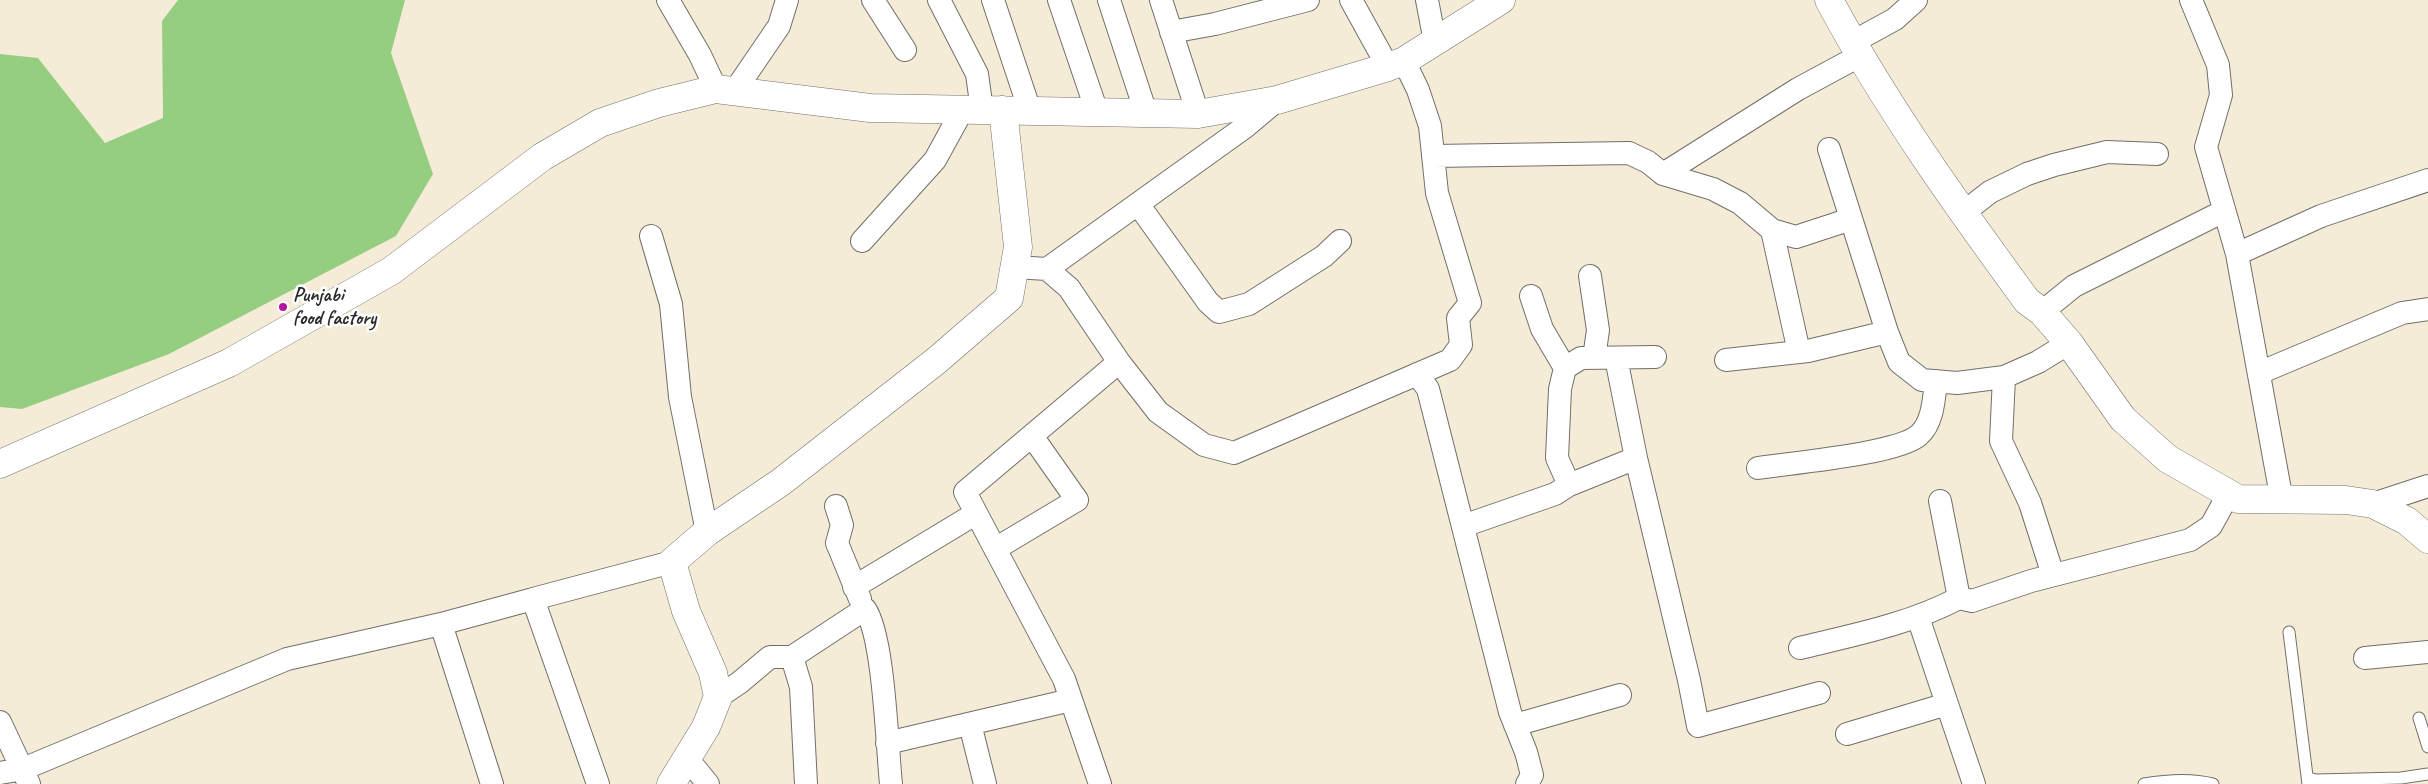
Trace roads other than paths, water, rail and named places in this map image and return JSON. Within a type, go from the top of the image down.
[{"type":"street","points":[[668,0],[700,54],[725,90]]},
{"type":"street","points":[[725,90],[779,26],[787,0]]},
{"type":"street","points":[[874,0],[905,50]]},
{"type":"street","points":[[0,773],[26,776],[287,659],[441,624],[672,562],[706,532],[781,482],[958,342],[1009,298],[1018,247],[983,110],[977,74],[939,0]]},
{"type":"street","points":[[993,0],[1030,110]]},
{"type":"street","points":[[1059,0],[1097,112]]},
{"type":"street","points":[[1109,0],[1146,113]]},
{"type":"street","points":[[1161,0],[1198,114]]},
{"type":"street","points":[[1172,32],[1215,24],[1308,0]]},
{"type":"street","points":[[1014,267],[1047,269],[1069,288],[1119,362],[1158,412],[1204,445],[1234,453],[1450,360],[1461,345],[1458,318],[1470,302],[1437,193],[1430,126],[1418,90],[1396,64],[1351,0]]},
{"type":"street","points":[[1427,0],[1435,42]]},
{"type":"street","points":[[0,464],[229,363],[391,270],[542,157],[600,123],[659,103],[725,90],[870,108],[1198,114],[1277,100],[1396,64],[1435,42],[1500,0]]},
{"type":"street","points":[[1829,0],[1892,109],[1963,214],[2027,301],[2042,312],[2069,343],[2123,419],[2168,459],[2238,500],[2346,500],[2373,504],[2407,520],[2428,539]]},
{"type":"street","points":[[1663,174],[1798,89],[1857,48],[1916,0]]},
{"type":"street","points":[[2191,0],[2218,65],[2221,95],[2206,147],[2236,254],[2282,501]]},
{"type":"street","points":[[1047,269],[1245,127],[1277,100]]},
{"type":"street","points":[[862,241],[983,110]]},
{"type":"street","points":[[1829,148],[1887,332],[1899,362],[1922,380],[1957,383],[2004,377],[2038,362],[2069,343]]},
{"type":"street","points":[[1963,214],[1990,192],[2027,174],[2054,165],[2106,152],[2157,154]]},
{"type":"street","points":[[1433,156],[1629,154],[1648,162],[1663,174],[1712,189],[1740,203],[1772,230],[1796,237],[1851,219]]},
{"type":"street","points":[[2236,254],[2320,216],[2428,180]]},
{"type":"street","points":[[1138,204],[1208,302],[1219,312],[1249,304],[1324,256],[1340,241]]},
{"type":"street","points":[[2042,312],[2074,286],[2224,211]]},
{"type":"street","points":[[1772,230],[1799,352]]},
{"type":"street","points":[[651,236],[671,304],[680,397],[706,532]]},
{"type":"street","points":[[1590,276],[1598,330],[1636,458],[1689,680],[1698,726],[1819,693]]},
{"type":"street","points":[[1531,296],[1542,329],[1565,368],[1560,389],[1557,458],[1568,485]]},
{"type":"street","points":[[2259,373],[2402,313],[2428,309]]},
{"type":"street","points":[[1726,360],[1799,352],[1843,344],[1887,332]]},
{"type":"street","points":[[1565,368],[1581,358],[1655,357]]},
{"type":"street","points":[[1100,784],[1064,679],[965,492],[1119,362]]},
{"type":"street","points":[[1417,374],[1428,389],[1515,725],[1532,775],[1526,784]]},
{"type":"street","points":[[2004,377],[2001,441],[2030,503],[2052,576]]},
{"type":"street","points":[[1758,468],[1893,447],[1919,435],[1931,414],[1936,381]]},
{"type":"street","points":[[995,549],[1077,500],[1032,436]]},
{"type":"street","points":[[1462,526],[1555,494],[1568,485],[1636,458]]},
{"type":"street","points":[[2373,504],[2428,486]]},
{"type":"street","points":[[1800,648],[1934,612],[1959,598],[1972,601],[2052,576],[2190,540],[2211,526],[2228,495]]},
{"type":"street","points":[[1940,501],[1959,598]]},
{"type":"street","points":[[836,506],[842,525],[837,543],[854,587],[871,618],[879,659],[891,784]]},
{"type":"street","points":[[854,587],[970,517],[974,510]]},
{"type":"street","points":[[671,784],[706,727],[718,697],[713,673],[686,611],[672,562]]},
{"type":"street","points":[[533,599],[598,784]]},
{"type":"street","points":[[718,697],[739,683],[770,657],[792,657],[865,609]]},
{"type":"street","points":[[1918,617],[1974,784]]},
{"type":"street","points":[[441,624],[492,784]]},
{"type":"street","points":[[2365,658],[2428,652]]},
{"type":"street","points":[[792,657],[801,687],[806,784]]},
{"type":"street","points":[[1515,725],[1620,695]]},
{"type":"street","points":[[887,743],[1071,700]]},
{"type":"street","points":[[1847,734],[1947,704]]},
{"type":"street","points":[[0,722],[26,776]]},
{"type":"street","points":[[970,724],[985,784]]},
{"type":"street","points":[[686,757],[708,784]]},
{"type":"lane","points":[[2288,632],[2308,781],[2401,778],[2428,774]]},
{"type":"lane","points":[[2419,718],[2428,747]]},
{"type":"lane","points":[[2144,784],[2173,780],[2198,780],[2213,784]]},
{"type":"place","name":"Punjabi food factory","points":[[283,307]]}]
